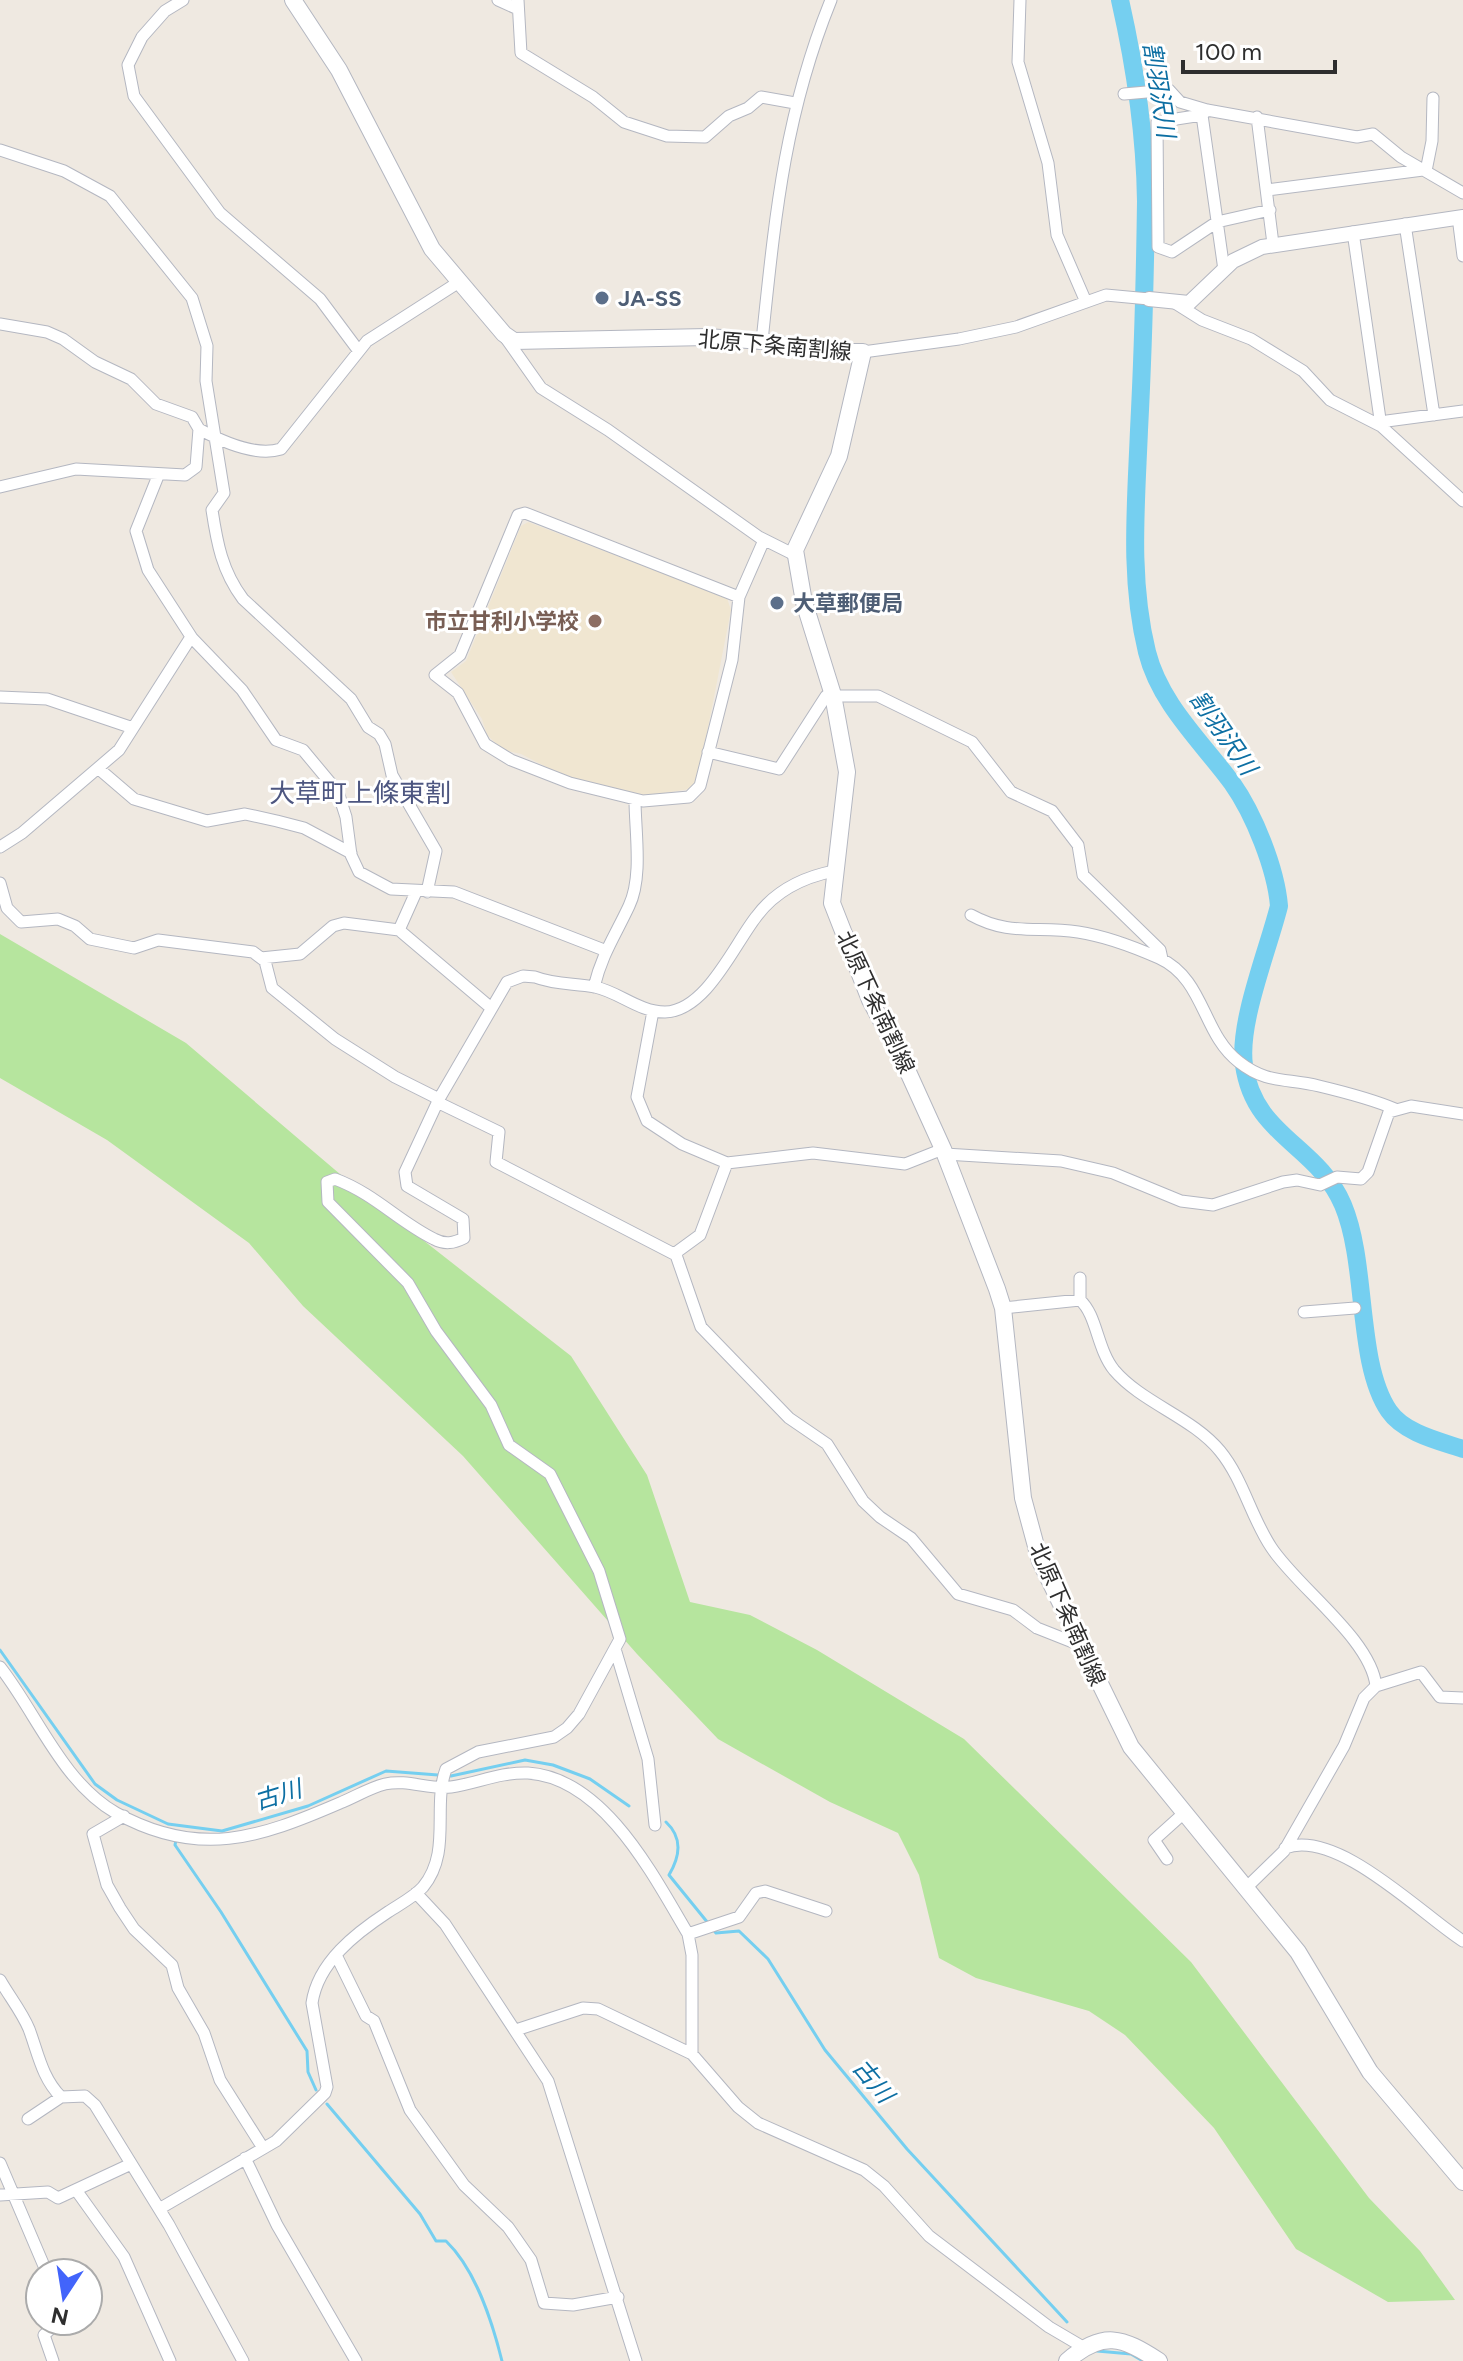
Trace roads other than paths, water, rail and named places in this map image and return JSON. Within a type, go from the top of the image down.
[{"type":"main road","points":[[293,0],[339,70],[432,249],[504,334]]},
{"type":"main road","name":"北原下条南割線","points":[[504,334],[514,341],[526,343],[632,337],[762,341],[825,352],[863,352],[839,456],[795,555],[804,602],[820,643],[833,695],[847,772],[832,903],[856,968],[944,1152],[1003,1308],[1023,1498],[1040,1561],[1131,1747],[1298,1952],[1370,2072],[1463,2182]]},
{"type":"main road","points":[[1067,2361],[1083,2347],[1112,2339],[1124,2341],[1159,2361]]},
{"type":"street","points":[[183,0],[165,11],[142,37],[128,65],[134,96],[162,139],[191,171],[205,196],[248,238],[320,299],[358,350]]},
{"type":"street","points":[[498,0],[518,5],[518,44],[528,60],[593,97],[624,122],[664,136],[705,137],[729,116],[748,108],[761,97],[795,103]]},
{"type":"street","points":[[762,341],[776,207],[795,103],[831,0]]},
{"type":"street","points":[[1020,0],[1018,62],[1048,163],[1051,213],[1057,235],[1086,302]]},
{"type":"street","points":[[1126,94],[1169,90],[1180,102],[1205,113]]},
{"type":"street","points":[[1425,171],[1432,141],[1433,98]]},
{"type":"street","points":[[1205,113],[1224,270]]},
{"type":"street","points":[[1270,210],[1217,222],[1176,250],[1158,247],[1157,122],[1205,113],[1257,117],[1357,137],[1370,133],[1377,135],[1401,157],[1463,193]]},
{"type":"street","points":[[1257,117],[1273,244]]},
{"type":"street","points":[[0,150],[64,171],[110,196],[192,298],[207,346],[206,381],[224,493],[212,510],[218,551],[230,581],[243,599],[351,699],[368,727],[385,744],[392,775],[436,851],[422,892],[399,930]]},
{"type":"street","points":[[1267,190],[1425,171]]},
{"type":"street","points":[[863,352],[959,339],[1016,327],[1106,295],[1175,303],[1197,298],[1246,253],[1273,244],[1460,217],[1463,256]]},
{"type":"street","points":[[1405,224],[1434,415]]},
{"type":"street","points":[[1353,232],[1381,426]]},
{"type":"street","points":[[0,324],[47,332],[63,339],[95,362],[131,379],[156,404],[188,415],[199,429],[216,438],[270,452],[281,449],[358,350],[459,282]]},
{"type":"street","points":[[1175,303],[1188,313],[1251,339],[1311,377],[1330,400],[1381,426],[1463,501]]},
{"type":"street","points":[[504,334],[541,388],[608,430],[764,540],[795,555]]},
{"type":"street","points":[[1381,426],[1387,421],[1463,411]]},
{"type":"street","points":[[0,487],[76,469],[158,476],[185,475],[193,470],[199,429]]},
{"type":"street","points":[[158,476],[137,522],[137,541],[148,570],[191,637],[242,690],[276,740],[303,750],[330,782],[346,817],[351,853],[359,872],[391,889],[454,892],[604,950]]},
{"type":"street","points":[[739,597],[534,517],[518,515],[460,655],[435,675],[458,693],[485,744],[495,752],[547,776],[635,800],[689,797],[700,786],[732,660],[739,597],[764,540]]},
{"type":"street","points":[[0,847],[22,833],[119,750],[191,637]]},
{"type":"street","points":[[708,752],[779,769],[826,696],[878,696],[972,742],[1011,792],[1052,811],[1078,845],[1083,875],[1160,950],[1162,959]]},
{"type":"street","points":[[0,697],[47,699],[133,728]]},
{"type":"street","points":[[99,769],[134,799],[207,821],[245,814],[277,821],[304,828],[351,853]]},
{"type":"street","points":[[594,987],[604,950],[632,895],[635,800]]},
{"type":"street","points":[[159,2209],[263,2148],[298,2122],[325,2093],[327,2087],[312,2003],[320,1978],[344,1945],[416,1893],[431,1875],[437,1855],[442,1780],[478,1752],[554,1737],[579,1714],[616,1652],[620,1639],[599,1571],[550,1474],[509,1445],[491,1405],[436,1331],[408,1283],[333,1209],[325,1195],[327,1182],[335,1179],[359,1188],[435,1240],[452,1244],[464,1238],[463,1219],[404,1183],[405,1172],[438,1100],[507,982],[523,976],[594,987],[653,1011],[681,1009],[691,1002],[739,947],[756,916],[778,895],[796,882],[834,871]]},
{"type":"street","points":[[0,883],[7,908],[21,922],[58,919],[75,926],[90,939],[134,948],[158,940],[244,950],[261,958],[267,965],[272,988],[335,1039],[372,1064],[499,1132],[501,1140],[496,1162],[524,1173],[602,1220],[674,1254],[683,1271],[701,1327],[789,1418],[827,1444],[863,1501],[911,1538],[958,1594],[1013,1610],[1037,1628],[1080,1645]]},
{"type":"street","points":[[971,915],[1008,930],[1056,930],[1105,938],[1162,959],[1191,984],[1204,1006],[1212,1033],[1236,1061],[1260,1078],[1318,1085],[1395,1109]]},
{"type":"street","points":[[261,958],[300,954],[333,926],[344,923],[399,930],[490,1007]]},
{"type":"street","points":[[653,1011],[638,1085],[641,1110],[647,1121],[682,1144],[727,1163],[813,1153],[905,1164],[944,1152],[1061,1161],[1113,1173],[1181,1201],[1213,1205],[1283,1182],[1297,1180],[1320,1185],[1337,1177],[1361,1179],[1368,1172],[1389,1112],[1395,1109],[1411,1106],[1463,1114]]},
{"type":"street","points":[[674,1254],[700,1235],[727,1163]]},
{"type":"street","points":[[1080,1278],[1080,1300],[1090,1313],[1096,1339],[1115,1372],[1221,1452],[1271,1548],[1288,1571],[1350,1635],[1375,1677],[1376,1686]]},
{"type":"street","points":[[1003,1308],[1080,1300]]},
{"type":"street","points":[[1304,1312],[1355,1308]]},
{"type":"street","points":[[616,1652],[648,1759],[655,1825]]},
{"type":"street","points":[[0,1667],[75,1777],[95,1798],[124,1816],[169,1836],[219,1841],[267,1831],[383,1785],[406,1782],[512,1773],[542,1775],[575,1787],[612,1818],[688,1934],[692,1955],[692,2054]]},
{"type":"street","points":[[1247,1887],[1271,1867],[1285,1848],[1344,1746],[1364,1698],[1376,1686],[1421,1672],[1440,1697],[1463,1698]]},
{"type":"street","points":[[1167,1859],[1154,1840],[1184,1813]]},
{"type":"street","points":[[124,1816],[93,1834],[107,1885],[134,1929],[172,1965],[178,1988],[204,2033],[220,2080],[263,2148]]},
{"type":"street","points":[[1285,1848],[1299,1845],[1317,1849],[1370,1870],[1463,1941]]},
{"type":"street","points":[[688,1934],[720,1926],[739,1917],[756,1893],[765,1891],[826,1911]]},
{"type":"street","points":[[416,1893],[445,1924],[548,2081],[636,2361]]},
{"type":"street","points":[[336,1955],[366,2016],[374,2021],[410,2110],[464,2185],[508,2227],[531,2260],[544,2303],[573,2305],[618,2297]]},
{"type":"street","points":[[0,1980],[28,2027],[40,2064],[61,2097]]},
{"type":"street","points":[[516,2030],[583,2008],[598,2009],[692,2054],[712,2080],[758,2123],[864,2170],[884,2186],[929,2236],[1049,2327],[1083,2347]]},
{"type":"street","points":[[28,2119],[61,2097],[85,2096],[95,2105],[215,2303],[243,2361]]},
{"type":"street","points":[[245,2158],[277,2225],[356,2361]]},
{"type":"street","points":[[0,2163],[40,2257]]},
{"type":"street","points":[[0,2195],[48,2192],[58,2198],[95,2178],[131,2164]]},
{"type":"street","points":[[76,2190],[124,2257],[170,2361]]},
{"type":"street","points":[[45,2337],[53,2361]]},
{"type":"waterway","name":"割羽沢川","points":[[1120,0],[1138,100],[1146,201],[1135,542],[1141,625],[1153,671],[1162,689],[1183,722],[1232,783],[1248,810],[1269,859],[1279,906],[1245,1029],[1244,1065],[1250,1089],[1260,1109],[1332,1184],[1343,1205],[1356,1255],[1371,1367],[1389,1411],[1413,1431],[1463,1449]]},
{"type":"waterway","name":"古川","points":[[0,1650],[95,1784],[117,1800],[168,1824],[222,1831],[308,1806],[386,1771],[451,1776],[525,1760],[553,1765],[590,1779],[629,1806]]},
{"type":"waterway","name":"古川","points":[[666,1822],[675,1834],[678,1847],[669,1875],[708,1923]]},
{"type":"waterway","points":[[176,1840],[175,1845],[221,1912],[307,2051],[308,2072],[316,2090]]},
{"type":"waterway","name":"古川","points":[[713,1929],[716,1933],[739,1931],[768,1959],[825,2050],[907,2149],[1067,2322]]},
{"type":"waterway","points":[[327,2104],[420,2214],[436,2241],[446,2241],[466,2266],[488,2313],[502,2361]]},
{"type":"waterway","name":"古川","points":[[1097,2351],[1131,2354],[1143,2361]]},
{"type":"place","name":"JA-SS","points":[[602,298]]},
{"type":"place","name":"大草郵便局","points":[[777,603]]},
{"type":"place","name":"市立甘利小学校","points":[[595,621]]},
{"type":"district","name":"大草町上條東割","points":[[360,793]]}]
